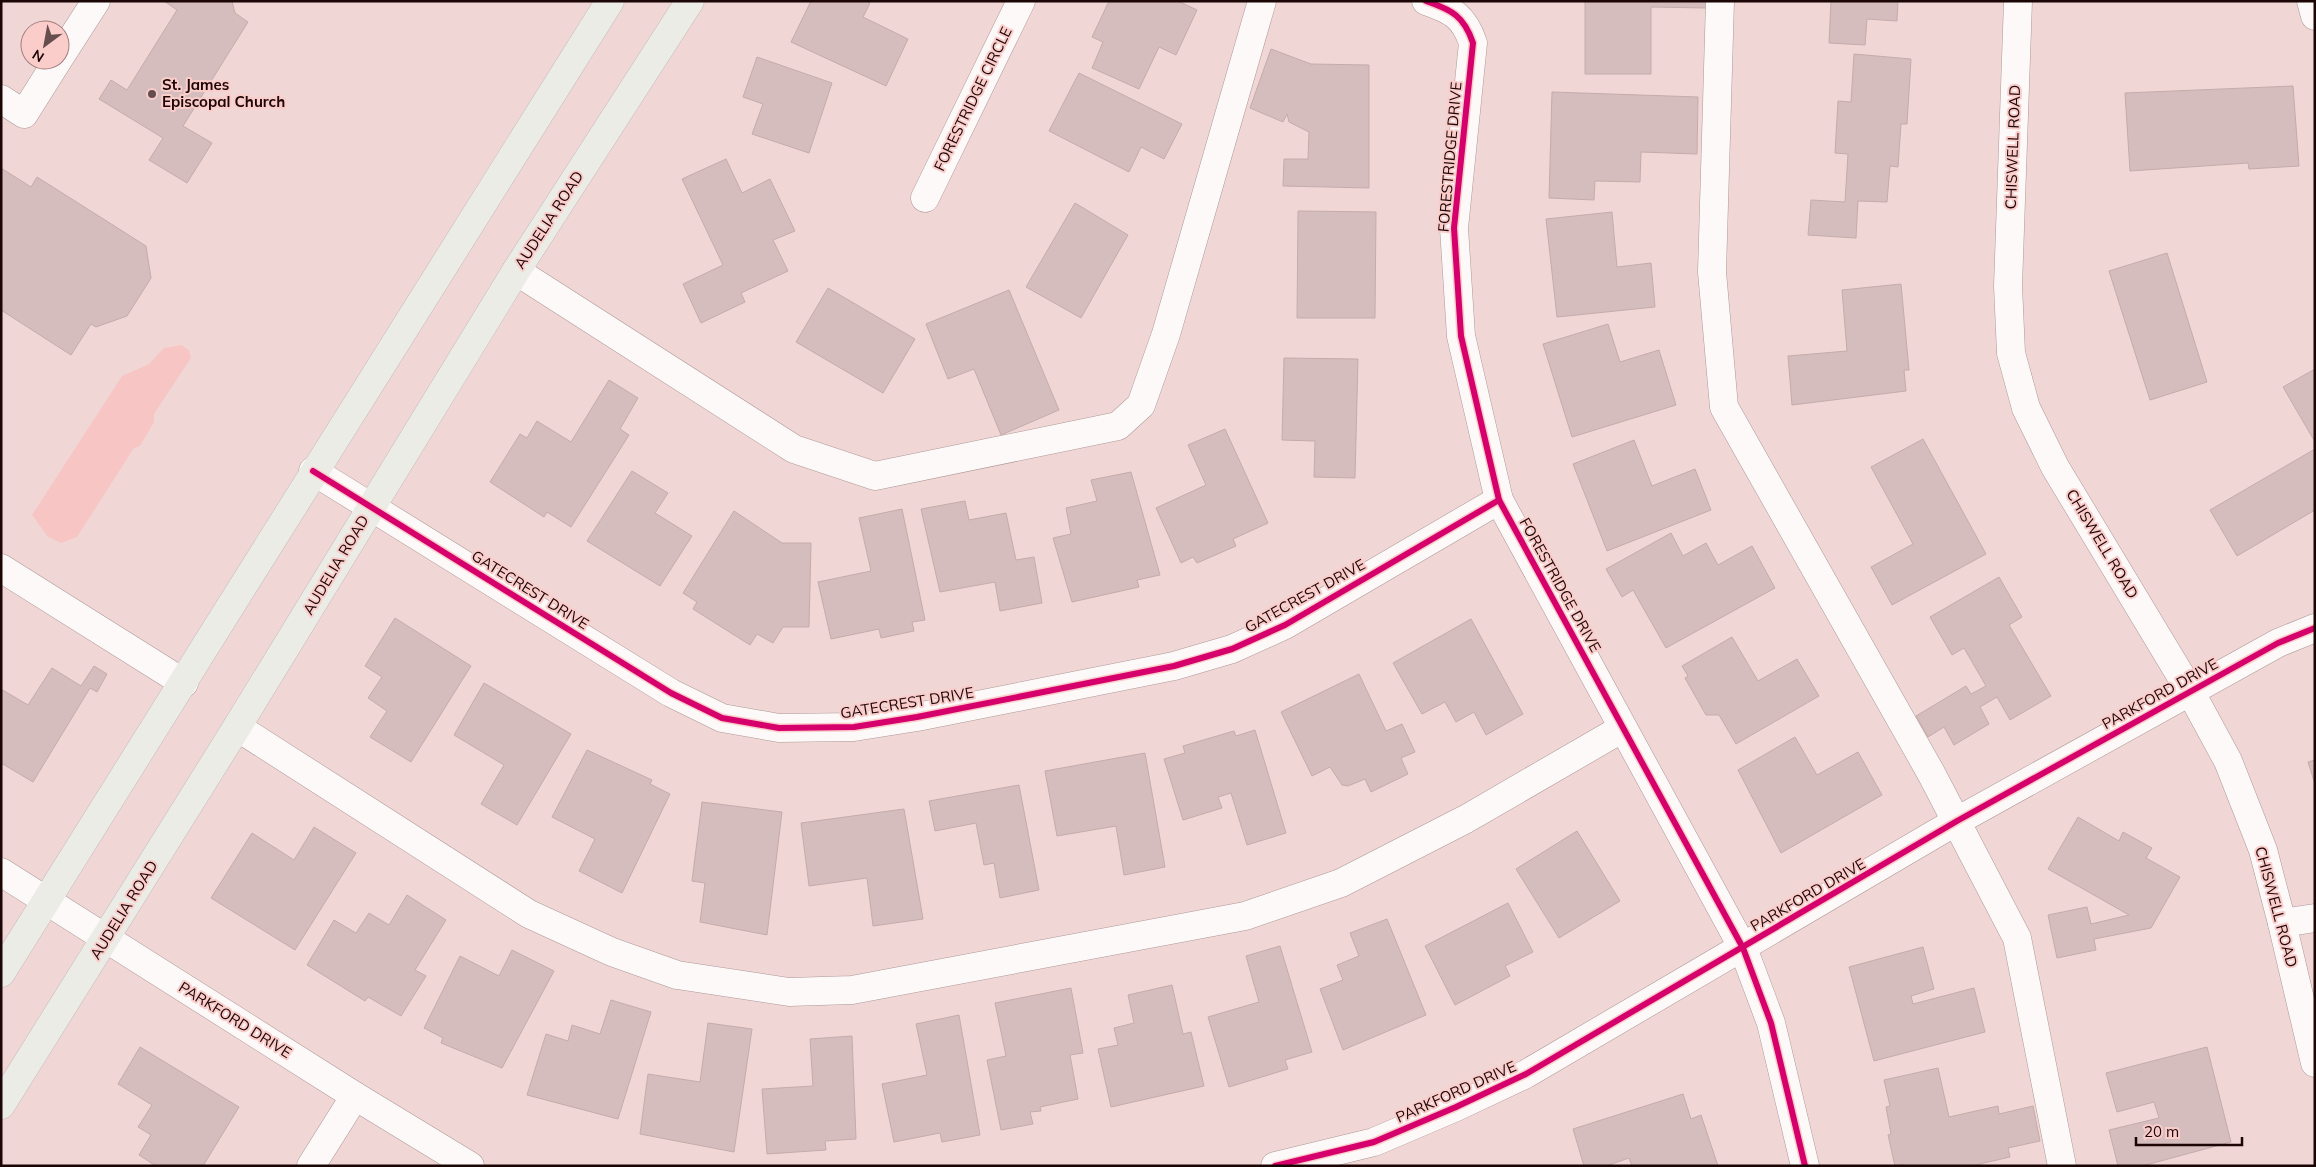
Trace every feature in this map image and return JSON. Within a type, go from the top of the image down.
[{"type":"main road","points":[[1,973],[184,683],[313,471],[610,1]]},
{"type":"main road","name":"AUDELIA ROAD","points":[[1,1105],[237,728],[516,271],[690,1]]},
{"type":"street","points":[[70,42],[96,1]]},
{"type":"street","name":"FORESTRIDGE CIRCLE","points":[[924,198],[1020,1]]},
{"type":"street","points":[[516,271],[794,449],[875,476],[1118,426],[1141,405],[1166,334],[1262,1]]},
{"type":"street","name":"FORESTRIDGE DRIVE","points":[[1426,1],[1450,10],[1468,26],[1473,44],[1454,228],[1461,336],[1500,500],[1743,948],[1771,1023],[1805,1166]]},
{"type":"street","points":[[1720,1],[1712,272],[1724,407],[1957,821],[2017,938],[2062,1166]]},
{"type":"street","name":"CHISWELL ROAD","points":[[2018,1],[2008,286],[2011,353],[2026,408],[2055,467],[2190,691],[2228,761],[2262,850],[2282,923],[2315,1063]]},
{"type":"street","points":[[2311,1],[2315,16]]},
{"type":"street","points":[[1,99],[24,114],[52,70]]},
{"type":"street","name":"GATECREST DRIVE","points":[[313,471],[671,692],[722,718],[779,728],[854,727],[917,717],[1174,666],[1232,649],[1284,625],[1500,500]]},
{"type":"street","points":[[1,568],[184,683]]},
{"type":"street","name":"PARKFORD DRIVE","points":[[1275,1166],[1374,1142],[1456,1107],[1526,1074],[1957,821],[2278,643],[2315,628]]},
{"type":"street","points":[[237,728],[529,914],[612,952],[677,975],[789,992],[852,990],[1245,916],[1341,883],[1466,819],[1623,728]]},
{"type":"street","name":"PARKFORD DRIVE","points":[[1,872],[355,1096],[470,1166]]},
{"type":"street","points":[[2282,923],[2315,918]]},
{"type":"street","points":[[311,1166],[355,1096]]},
{"type":"shaded area","points":[[181,345],[189,350],[191,358],[154,414],[154,422],[140,446],[134,448],[77,537],[61,543],[48,537],[32,515],[122,376],[149,364],[164,348]]},
{"type":"building","name":"St. James Episcopal Church","points":[[164,1],[232,1],[235,13],[248,22],[183,126],[212,143],[187,183],[149,160],[163,138],[99,99],[111,80],[127,90],[177,10]]},
{"type":"building","points":[[811,1],[866,1],[870,3],[863,17],[908,39],[886,86],[791,42]]},
{"type":"building","points":[[1109,1],[1178,1],[1197,10],[1176,55],[1159,47],[1139,89],[1092,68],[1103,42],[1092,37]]},
{"type":"building","points":[[1585,1],[1707,1],[1707,8],[1651,7],[1651,74],[1585,74]]},
{"type":"building","points":[[1831,1],[1898,1],[1897,21],[1867,19],[1865,45],[1829,43]]},
{"type":"building","points":[[1271,49],[1311,64],[1369,65],[1369,188],[1283,186],[1284,159],[1308,159],[1309,132],[1289,122],[1287,114],[1283,122],[1250,108]]},
{"type":"building","points":[[1854,54],[1911,59],[1907,124],[1901,124],[1898,167],[1890,166],[1887,202],[1858,201],[1856,238],[1808,235],[1811,200],[1845,202],[1848,154],[1835,153],[1838,101],[1851,102]]},
{"type":"building","points":[[757,57],[832,83],[809,153],[752,134],[763,104],[743,97]]},
{"type":"building","points":[[1079,73],[1182,124],[1164,159],[1141,147],[1129,172],[1049,131]]},
{"type":"building","points":[[2293,86],[2299,166],[2249,169],[2248,163],[2130,171],[2125,93]]},
{"type":"building","points":[[1552,92],[1698,97],[1697,154],[1641,152],[1640,182],[1595,181],[1594,200],[1549,198]]},
{"type":"building","points":[[726,159],[742,193],[770,179],[795,231],[773,240],[788,271],[741,293],[745,302],[701,323],[683,284],[723,265],[682,179]]},
{"type":"building","points":[[1,168],[31,187],[37,177],[146,246],[151,278],[127,316],[96,327],[91,324],[71,355],[1,310]]},
{"type":"building","points":[[1075,203],[1128,235],[1081,318],[1026,287]]},
{"type":"building","points":[[1298,211],[1376,212],[1375,318],[1297,318]]},
{"type":"building","points":[[1612,212],[1617,267],[1651,263],[1655,307],[1557,317],[1546,219]]},
{"type":"building","points":[[2167,253],[2207,382],[2150,400],[2109,271]]},
{"type":"building","points":[[1901,284],[1909,370],[1904,370],[1906,391],[1792,405],[1788,356],[1847,351],[1842,290]]},
{"type":"building","points":[[828,288],[915,339],[883,393],[796,342]]},
{"type":"building","points":[[1009,290],[1059,410],[1001,435],[974,369],[948,379],[926,324]]},
{"type":"building","points":[[1608,324],[1620,362],[1659,350],[1676,405],[1572,437],[1543,344]]},
{"type":"building","points":[[1284,358],[1358,359],[1355,478],[1314,477],[1315,441],[1282,440]]},
{"type":"building","points":[[2315,369],[2315,442],[2283,387]]},
{"type":"building","points":[[609,380],[638,398],[620,429],[629,435],[571,527],[547,512],[544,517],[490,482],[520,434],[527,438],[537,421],[571,442]]},
{"type":"building","points":[[1225,429],[1268,523],[1233,539],[1236,546],[1197,563],[1193,557],[1181,563],[1156,508],[1206,485],[1188,445]]},
{"type":"building","points":[[1923,439],[1986,554],[1892,605],[1871,567],[1913,544],[1871,467]]},
{"type":"building","points":[[1634,440],[1652,486],[1695,469],[1711,510],[1607,551],[1573,464]]},
{"type":"building","points":[[2315,449],[2315,510],[2237,556],[2210,510]]},
{"type":"building","points":[[632,471],[668,493],[655,513],[692,536],[660,586],[587,541]]},
{"type":"building","points":[[1131,472],[1160,575],[1137,580],[1139,587],[1072,602],[1053,538],[1071,534],[1066,508],[1097,501],[1091,480]]},
{"type":"building","points":[[965,501],[969,520],[1006,513],[1016,560],[1034,557],[1042,603],[1000,611],[995,582],[940,592],[921,509]]},
{"type":"building","points":[[902,509],[925,620],[912,622],[914,631],[881,638],[879,629],[831,639],[818,582],[871,571],[859,518]]},
{"type":"building","points":[[734,511],[782,543],[811,543],[809,627],[783,627],[773,643],[757,634],[750,645],[693,609],[697,602],[683,593]]},
{"type":"building","points":[[1671,533],[1683,556],[1706,543],[1718,565],[1752,546],[1775,588],[1666,648],[1633,590],[1622,597],[1606,569]]},
{"type":"building","points":[[1999,577],[2022,617],[2009,625],[2051,696],[2010,720],[1997,697],[1980,707],[1989,724],[1954,745],[1944,727],[1928,737],[1916,716],[1966,686],[1971,694],[1986,686],[1964,648],[1952,655],[1930,617]]},
{"type":"building","points":[[395,618],[471,666],[411,762],[370,737],[387,711],[368,698],[382,677],[365,666]]},
{"type":"building","points":[[1471,619],[1523,714],[1486,735],[1474,712],[1456,722],[1445,702],[1422,714],[1393,663]]},
{"type":"building","points":[[1732,637],[1758,681],[1797,659],[1819,696],[1736,744],[1719,715],[1706,715],[1685,678],[1688,676],[1682,666]]},
{"type":"building","points":[[94,666],[107,674],[97,692],[90,688],[33,782],[1,763],[1,689],[28,705],[52,668],[81,686]]},
{"type":"building","points":[[1359,674],[1386,731],[1402,724],[1415,752],[1401,758],[1408,774],[1371,792],[1365,779],[1348,786],[1342,785],[1330,767],[1312,776],[1281,712]]},
{"type":"building","points":[[484,683],[571,734],[517,825],[481,804],[504,765],[454,735]]},
{"type":"building","points":[[1255,730],[1286,833],[1247,845],[1231,793],[1218,797],[1222,808],[1183,820],[1164,759],[1185,753],[1183,746],[1234,731],[1236,736]]},
{"type":"building","points":[[1795,737],[1817,775],[1858,752],[1882,795],[1781,853],[1738,770]]},
{"type":"building","points":[[587,750],[652,780],[650,784],[670,794],[622,893],[579,871],[595,839],[552,817]]},
{"type":"building","points":[[1145,753],[1165,867],[1124,875],[1116,826],[1057,836],[1045,771]]},
{"type":"building","points":[[2315,760],[2315,784],[2308,762]]},
{"type":"building","points":[[1019,785],[1039,890],[1000,898],[994,863],[984,865],[976,823],[935,831],[929,801]]},
{"type":"building","points":[[702,802],[782,812],[767,935],[700,922],[705,883],[692,881]]},
{"type":"building","points":[[904,809],[923,919],[873,926],[867,878],[809,886],[801,823]]},
{"type":"building","points":[[2078,817],[2119,841],[2123,832],[2152,848],[2146,858],[2180,877],[2151,928],[2094,939],[2096,950],[2057,958],[2048,915],[2087,907],[2091,924],[2129,915],[2048,869]]},
{"type":"building","points":[[314,827],[356,853],[295,950],[211,898],[252,833],[294,860]]},
{"type":"building","points":[[1577,831],[1620,901],[1559,938],[1516,869]]},
{"type":"building","points":[[407,895],[446,920],[415,970],[426,976],[401,1016],[368,997],[365,1001],[307,965],[334,920],[356,933],[369,913],[389,925]]},
{"type":"building","points":[[1508,903],[1533,952],[1505,966],[1510,976],[1455,1005],[1425,946]]},
{"type":"building","points":[[1387,919],[1426,1015],[1343,1050],[1320,989],[1343,980],[1337,965],[1359,956],[1350,933]]},
{"type":"building","points":[[1280,946],[1312,1052],[1285,1060],[1288,1069],[1229,1087],[1208,1017],[1259,1002],[1246,956]]},
{"type":"building","points":[[1923,947],[1934,989],[1911,996],[1913,1004],[1974,988],[1985,1032],[1874,1061],[1849,967]]},
{"type":"building","points":[[512,950],[554,971],[502,1068],[441,1043],[443,1038],[424,1028],[460,956],[499,976]]},
{"type":"building","points":[[1172,985],[1183,1034],[1191,1032],[1204,1086],[1111,1107],[1098,1049],[1118,1045],[1114,1028],[1134,1023],[1128,995]]},
{"type":"building","points":[[1071,988],[1083,1053],[1070,1055],[1078,1099],[1040,1107],[1041,1111],[1030,1112],[1033,1124],[1001,1130],[987,1060],[1006,1056],[995,1003]]},
{"type":"building","points":[[611,1000],[651,1012],[618,1119],[527,1095],[546,1034],[568,1041],[572,1025],[600,1034]]},
{"type":"building","points":[[959,1015],[980,1135],[942,1142],[940,1133],[894,1142],[882,1084],[927,1075],[916,1024]]},
{"type":"building","points":[[708,1023],[752,1029],[734,1152],[640,1134],[648,1074],[700,1082]]},
{"type":"building","points":[[852,1036],[856,1139],[825,1141],[826,1150],[767,1154],[762,1089],[813,1086],[810,1039]]},
{"type":"building","points":[[140,1047],[239,1107],[203,1166],[156,1166],[139,1155],[151,1135],[138,1127],[152,1105],[118,1084]]},
{"type":"building","points":[[2207,1047],[2231,1142],[2142,1166],[2118,1166],[2109,1130],[2159,1118],[2154,1102],[2117,1112],[2106,1073]]},
{"type":"building","points":[[1938,1068],[1949,1117],[1998,1106],[1999,1114],[2033,1106],[2040,1141],[2008,1148],[2010,1157],[1971,1166],[1903,1166],[1903,1164],[1895,1166],[1888,1135],[1891,1134],[1886,1107],[1890,1106],[1884,1080]]},
{"type":"building","points":[[1683,1094],[1691,1119],[1701,1115],[1718,1166],[1632,1166],[1629,1158],[1606,1166],[1584,1166],[1573,1129]]},
{"type":"cycle path","points":[[1426,1],[1456,15],[1466,26],[1473,43],[1454,228],[1461,336],[1499,500],[1743,948],[1771,1023],[1805,1166]]},
{"type":"cycle path","points":[[313,471],[671,693],[722,718],[779,728],[854,727],[917,717],[1174,666],[1232,649],[1285,625],[1499,500]]},
{"type":"cycle path","points":[[1275,1166],[1374,1142],[1456,1107],[1526,1074],[1957,821],[2278,643],[2315,628]]},
{"type":"place","name":"St. James Episcopal Church","points":[[152,94]]}]
